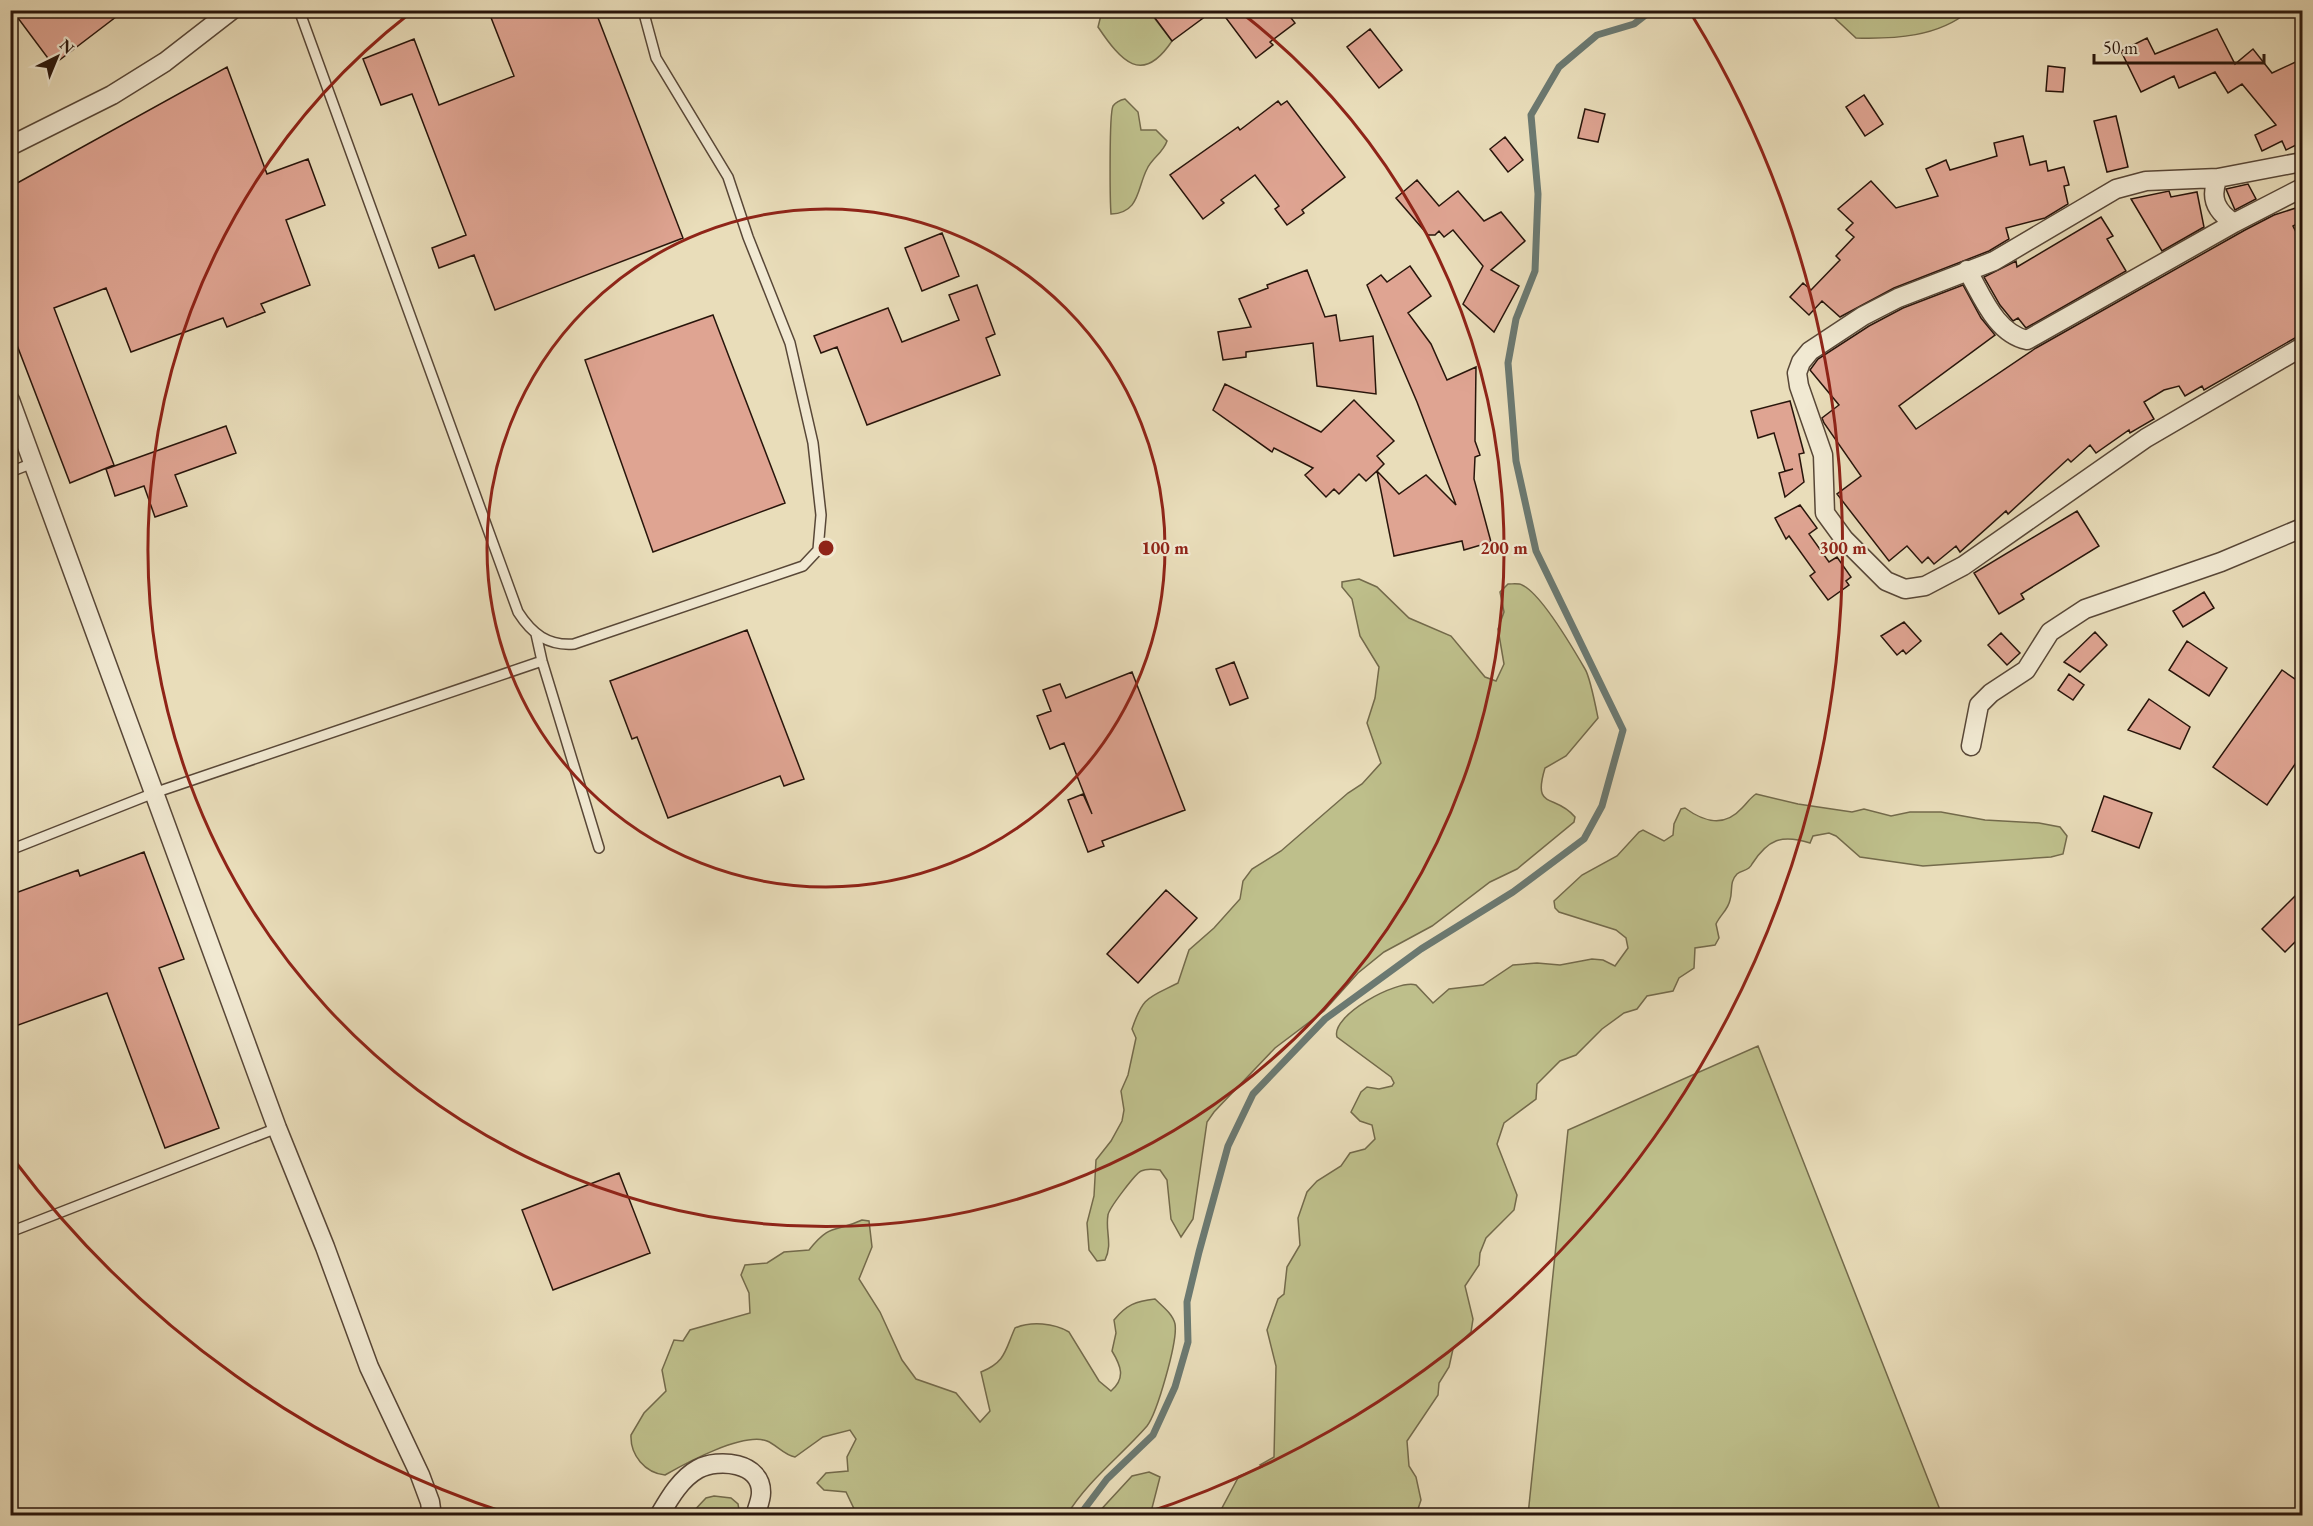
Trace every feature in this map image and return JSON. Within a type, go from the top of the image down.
[{"type":"street","points":[[10,146],[121,89],[165,62],[231,11]]},
{"type":"street","points":[[2302,162],[2218,178],[2146,181],[2116,189],[1994,261],[1898,298],[1863,316],[1810,351],[1801,362],[1797,373],[1799,386],[1823,455],[1826,513],[1844,539],[1877,574],[1886,581],[1905,589],[1925,586],[1963,566],[2146,438],[2302,346]]},
{"type":"street","points":[[2218,178],[2213,195],[2215,205],[2222,215],[2234,223]]},
{"type":"street","points":[[1967,270],[1999,323],[2016,338],[2026,340],[2234,223],[2302,188]]},
{"type":"street","points":[[10,400],[277,1128],[369,1367],[420,1475],[430,1502],[432,1515]]},
{"type":"street","points":[[1971,746],[1979,705],[1991,693],[2026,670],[2050,632],[2085,609],[2221,562],[2302,528]]},
{"type":"street","points":[[659,1515],[684,1479],[699,1468],[730,1463],[746,1468],[758,1480],[761,1493],[754,1515]]},
{"type":"lane","points":[[299,10],[518,612],[536,634],[549,643],[574,644],[803,566],[818,550],[821,515],[815,455],[790,343],[748,237],[728,177],[656,58],[643,10]]},
{"type":"lane","points":[[10,472],[33,464]]},
{"type":"lane","points":[[536,634],[542,661],[599,849]]},
{"type":"lane","points":[[10,850],[153,793],[542,661]]},
{"type":"lane","points":[[10,1232],[277,1128]]},
{"type":"green space","points":[[1102,11],[1149,11],[1172,41],[1151,63],[1132,64],[1115,50],[1098,27]]},
{"type":"green space","points":[[1827,11],[1969,11],[1944,26],[1916,35],[1856,38]]},
{"type":"green space","points":[[1125,99],[1138,112],[1141,130],[1156,130],[1167,141],[1147,169],[1132,204],[1120,213],[1111,214],[1112,112],[1113,106],[1118,101]]},
{"type":"green space","points":[[1359,579],[1377,587],[1409,618],[1451,636],[1485,677],[1496,681],[1504,664],[1498,629],[1504,612],[1500,592],[1508,584],[1519,584],[1530,590],[1538,599],[1585,669],[1598,718],[1566,756],[1545,768],[1542,781],[1541,790],[1544,796],[1567,810],[1575,817],[1574,822],[1517,869],[1490,882],[1432,926],[1384,952],[1358,973],[1324,1011],[1275,1048],[1214,1112],[1207,1122],[1193,1219],[1181,1237],[1171,1219],[1167,1180],[1160,1170],[1143,1170],[1129,1184],[1110,1211],[1107,1221],[1109,1243],[1107,1254],[1105,1260],[1097,1261],[1089,1250],[1087,1223],[1094,1196],[1096,1160],[1111,1141],[1122,1121],[1124,1110],[1121,1091],[1128,1075],[1136,1038],[1132,1029],[1143,1004],[1153,995],[1178,983],[1189,950],[1214,928],[1240,899],[1243,881],[1252,869],[1281,851],[1348,793],[1362,784],[1381,763],[1367,723],[1375,698],[1379,667],[1360,636],[1352,599],[1342,587],[1342,582]]},
{"type":"green space","points":[[1756,794],[1798,804],[1852,812],[1864,809],[1891,816],[1910,812],[1941,812],[1985,820],[2039,823],[2060,827],[2067,836],[2063,854],[2051,857],[1923,866],[1860,857],[1836,836],[1829,833],[1813,836],[1810,843],[1784,839],[1770,844],[1749,868],[1735,877],[1729,904],[1716,924],[1719,938],[1715,945],[1695,948],[1694,968],[1679,978],[1673,991],[1647,996],[1637,1009],[1624,1013],[1602,1029],[1576,1055],[1560,1061],[1537,1084],[1536,1099],[1504,1123],[1497,1144],[1517,1195],[1514,1210],[1486,1238],[1480,1253],[1479,1265],[1465,1286],[1473,1319],[1471,1332],[1453,1349],[1449,1367],[1439,1383],[1438,1395],[1407,1441],[1409,1466],[1416,1477],[1421,1500],[1416,1515],[1222,1515],[1222,1508],[1239,1476],[1262,1467],[1260,1465],[1274,1457],[1276,1366],[1267,1330],[1278,1299],[1284,1294],[1287,1267],[1300,1245],[1298,1218],[1307,1192],[1317,1181],[1341,1166],[1350,1153],[1365,1149],[1375,1139],[1372,1125],[1360,1121],[1351,1112],[1361,1092],[1367,1087],[1379,1089],[1392,1086],[1394,1083],[1391,1077],[1337,1037],[1338,1028],[1344,1019],[1381,993],[1407,985],[1416,985],[1433,1003],[1449,989],[1483,985],[1513,965],[1537,963],[1560,965],[1592,959],[1603,960],[1615,966],[1628,948],[1626,938],[1616,930],[1559,912],[1555,908],[1554,901],[1582,875],[1617,856],[1639,832],[1643,830],[1664,841],[1673,835],[1674,824],[1681,809],[1685,808],[1699,817],[1714,821],[1721,820],[1735,814]]},
{"type":"green space","points":[[1758,1046],[1942,1515],[1528,1515],[1568,1130]]},
{"type":"green space","points":[[862,1220],[869,1221],[872,1247],[859,1279],[880,1312],[902,1360],[916,1379],[956,1393],[980,1422],[990,1411],[981,1372],[1000,1359],[1015,1328],[1028,1324],[1042,1324],[1069,1332],[1099,1381],[1111,1391],[1120,1377],[1118,1362],[1112,1351],[1116,1333],[1114,1320],[1132,1305],[1155,1299],[1172,1317],[1175,1324],[1173,1345],[1166,1376],[1151,1419],[1137,1437],[1084,1491],[1067,1515],[857,1515],[846,1492],[824,1490],[817,1483],[826,1473],[848,1471],[847,1457],[856,1439],[850,1430],[823,1437],[795,1457],[767,1441],[757,1439],[715,1450],[665,1475],[651,1471],[640,1462],[633,1449],[631,1435],[644,1413],[666,1391],[662,1370],[674,1340],[683,1341],[690,1330],[750,1313],[749,1293],[741,1275],[745,1265],[767,1263],[784,1252],[809,1250],[828,1232]]},
{"type":"green space","points":[[1149,1472],[1160,1477],[1152,1508],[1153,1515],[1096,1515],[1132,1476]]},
{"type":"green space","points":[[714,1496],[731,1498],[738,1504],[740,1515],[690,1515],[706,1498]]},
{"type":"building","points":[[12,10],[125,10],[53,65]]},
{"type":"building","points":[[488,10],[595,10],[683,238],[495,310],[474,255],[439,268],[432,248],[466,235],[412,94],[381,105],[363,59],[414,39],[439,105],[514,76]]},
{"type":"building","points":[[1149,10],[1214,10],[1172,41]]},
{"type":"building","points":[[1220,10],[1285,10],[1295,23],[1270,42],[1273,45],[1256,58]]},
{"type":"building","points":[[1370,29],[1402,70],[1379,88],[1347,47]]},
{"type":"building","points":[[2217,29],[2235,64],[2253,49],[2272,73],[2302,59],[2302,142],[2286,150],[2282,141],[2262,151],[2255,135],[2276,125],[2242,84],[2228,93],[2215,72],[2179,88],[2174,76],[2141,92],[2121,51],[2147,38],[2155,54]]},
{"type":"building","points":[[2048,66],[2065,68],[2063,92],[2046,91]]},
{"type":"building","points":[[227,67],[267,174],[308,159],[325,205],[286,220],[310,285],[261,304],[265,312],[227,327],[223,318],[131,352],[106,288],[54,308],[114,465],[70,483],[10,327],[10,187]]},
{"type":"building","points":[[1864,95],[1883,124],[1865,136],[1846,107]]},
{"type":"building","points":[[1278,101],[1281,105],[1287,101],[1345,177],[1302,210],[1304,213],[1287,225],[1275,209],[1279,206],[1255,175],[1221,200],[1224,203],[1203,219],[1170,175],[1238,127],[1240,130]]},
{"type":"building","points":[[1585,109],[1605,114],[1598,142],[1578,138]]},
{"type":"building","points":[[2116,116],[2128,167],[2107,172],[2094,121]]},
{"type":"building","points":[[2023,136],[2030,165],[2046,161],[2048,171],[2064,167],[2069,185],[2064,186],[2068,204],[2045,218],[2006,228],[2009,239],[1989,251],[1894,288],[1840,317],[1822,301],[1809,315],[1790,297],[1803,283],[1811,290],[1840,260],[1836,256],[1854,237],[1846,230],[1853,223],[1838,209],[1871,181],[1896,208],[1938,196],[1926,169],[1946,160],[1950,170],[1997,156],[1994,143]]},
{"type":"building","points":[[1505,137],[1523,160],[1508,172],[1490,149]]},
{"type":"building","points":[[1417,180],[1439,206],[1458,191],[1484,221],[1501,212],[1525,241],[1491,270],[1519,286],[1494,332],[1463,304],[1483,266],[1453,230],[1444,237],[1439,231],[1435,235],[1428,235],[1396,198]]},
{"type":"building","points":[[2248,184],[2256,199],[2235,210],[2226,189]]},
{"type":"building","points":[[2169,191],[2171,197],[2197,192],[2204,227],[2162,251],[2131,199]]},
{"type":"building","points":[[2302,206],[2302,221],[2293,226],[2302,244],[2302,334],[2204,390],[2202,386],[2185,396],[2179,386],[2164,390],[2144,402],[2154,419],[2130,433],[2129,430],[2096,453],[2090,445],[2071,462],[2068,459],[2008,514],[2006,511],[1960,552],[1956,546],[1934,564],[1928,557],[1922,563],[1907,546],[1889,561],[1837,494],[1861,476],[1822,418],[1839,405],[1810,370],[1818,359],[1869,326],[1903,308],[1963,285],[1981,318],[1995,335],[1899,406],[1916,429],[2036,348],[2245,230],[2274,215]]},
{"type":"building","points":[[2101,217],[2113,236],[2107,239],[2126,271],[2026,328],[2018,318],[2013,321],[2000,305],[1984,277],[2016,261],[2017,267]]},
{"type":"building","points":[[942,233],[959,276],[922,291],[905,248]]},
{"type":"building","points":[[1410,266],[1431,296],[1408,313],[1431,344],[1447,380],[1476,367],[1475,441],[1480,455],[1475,457],[1474,479],[1491,542],[1464,550],[1462,541],[1394,556],[1377,471],[1399,494],[1426,475],[1456,505],[1417,402],[1367,285],[1381,275],[1387,282]]},
{"type":"building","points":[[1307,270],[1325,317],[1336,315],[1340,341],[1373,336],[1376,394],[1317,386],[1313,343],[1246,352],[1246,357],[1223,360],[1218,332],[1251,327],[1239,299],[1268,288],[1267,285]]},
{"type":"building","points":[[977,285],[995,334],[986,338],[1000,375],[867,425],[837,347],[821,353],[814,336],[888,308],[902,342],[959,320],[949,295]]},
{"type":"building","points":[[713,315],[785,503],[653,552],[585,360]]},
{"type":"building","points":[[1225,384],[1321,432],[1354,400],[1394,441],[1377,456],[1384,464],[1366,481],[1359,474],[1339,494],[1334,489],[1326,497],[1305,475],[1313,468],[1274,448],[1272,452],[1213,410]]},
{"type":"building","points":[[1790,401],[1804,453],[1799,454],[1804,482],[1785,497],[1779,473],[1793,469],[1785,471],[1774,433],[1758,438],[1751,411]]},
{"type":"building","points":[[226,426],[236,453],[175,475],[187,506],[155,517],[144,486],[115,496],[106,469]]},
{"type":"building","points":[[1800,505],[1817,528],[1809,534],[1829,562],[1837,557],[1851,577],[1846,581],[1849,585],[1828,600],[1810,576],[1815,572],[1789,536],[1786,539],[1775,518]]},
{"type":"building","points":[[2077,511],[2099,546],[2021,594],[2024,599],[1999,614],[1974,573]]},
{"type":"building","points":[[2204,592],[2214,608],[2183,627],[2173,611]]},
{"type":"building","points":[[1904,622],[1921,641],[1906,654],[1903,650],[1897,655],[1881,636]]},
{"type":"building","points":[[747,630],[804,779],[784,786],[780,776],[668,818],[637,737],[632,739],[610,681]]},
{"type":"building","points":[[2095,632],[2107,645],[2080,672],[2064,662]]},
{"type":"building","points":[[2001,633],[2020,653],[2007,665],[1988,645]]},
{"type":"building","points":[[2187,641],[2227,668],[2209,696],[2169,670]]},
{"type":"building","points":[[1234,662],[1248,698],[1230,705],[1216,669]]},
{"type":"building","points":[[2282,670],[2302,684],[2302,754],[2267,805],[2213,767]]},
{"type":"building","points":[[1132,672],[1185,810],[1102,841],[1104,846],[1088,852],[1068,800],[1083,794],[1092,814],[1064,743],[1050,749],[1037,716],[1051,711],[1043,690],[1060,684],[1066,698]]},
{"type":"building","points":[[2069,674],[2084,685],[2073,700],[2058,690]]},
{"type":"building","points":[[2149,699],[2190,727],[2180,749],[2128,730]]},
{"type":"building","points":[[2104,796],[2152,813],[2139,848],[2092,831]]},
{"type":"building","points":[[144,852],[184,959],[159,968],[219,1128],[165,1148],[107,993],[10,1028],[10,895],[78,870],[80,876]]},
{"type":"building","points":[[2302,889],[2302,935],[2285,952],[2262,929]]},
{"type":"building","points":[[1166,890],[1197,918],[1138,983],[1107,954]]},
{"type":"building","points":[[619,1173],[650,1253],[553,1290],[522,1210]]},
{"type":"waterway","points":[[1079,1516],[1107,1479],[1153,1435],[1175,1387],[1188,1342],[1187,1302],[1199,1252],[1228,1146],[1253,1094],[1325,1019],[1421,949],[1513,892],[1584,839],[1602,806],[1623,730],[1536,551],[1516,461],[1508,363],[1516,319],[1535,271],[1538,194],[1531,115],[1559,67],[1597,35],[1634,24],[1652,10]]}]
